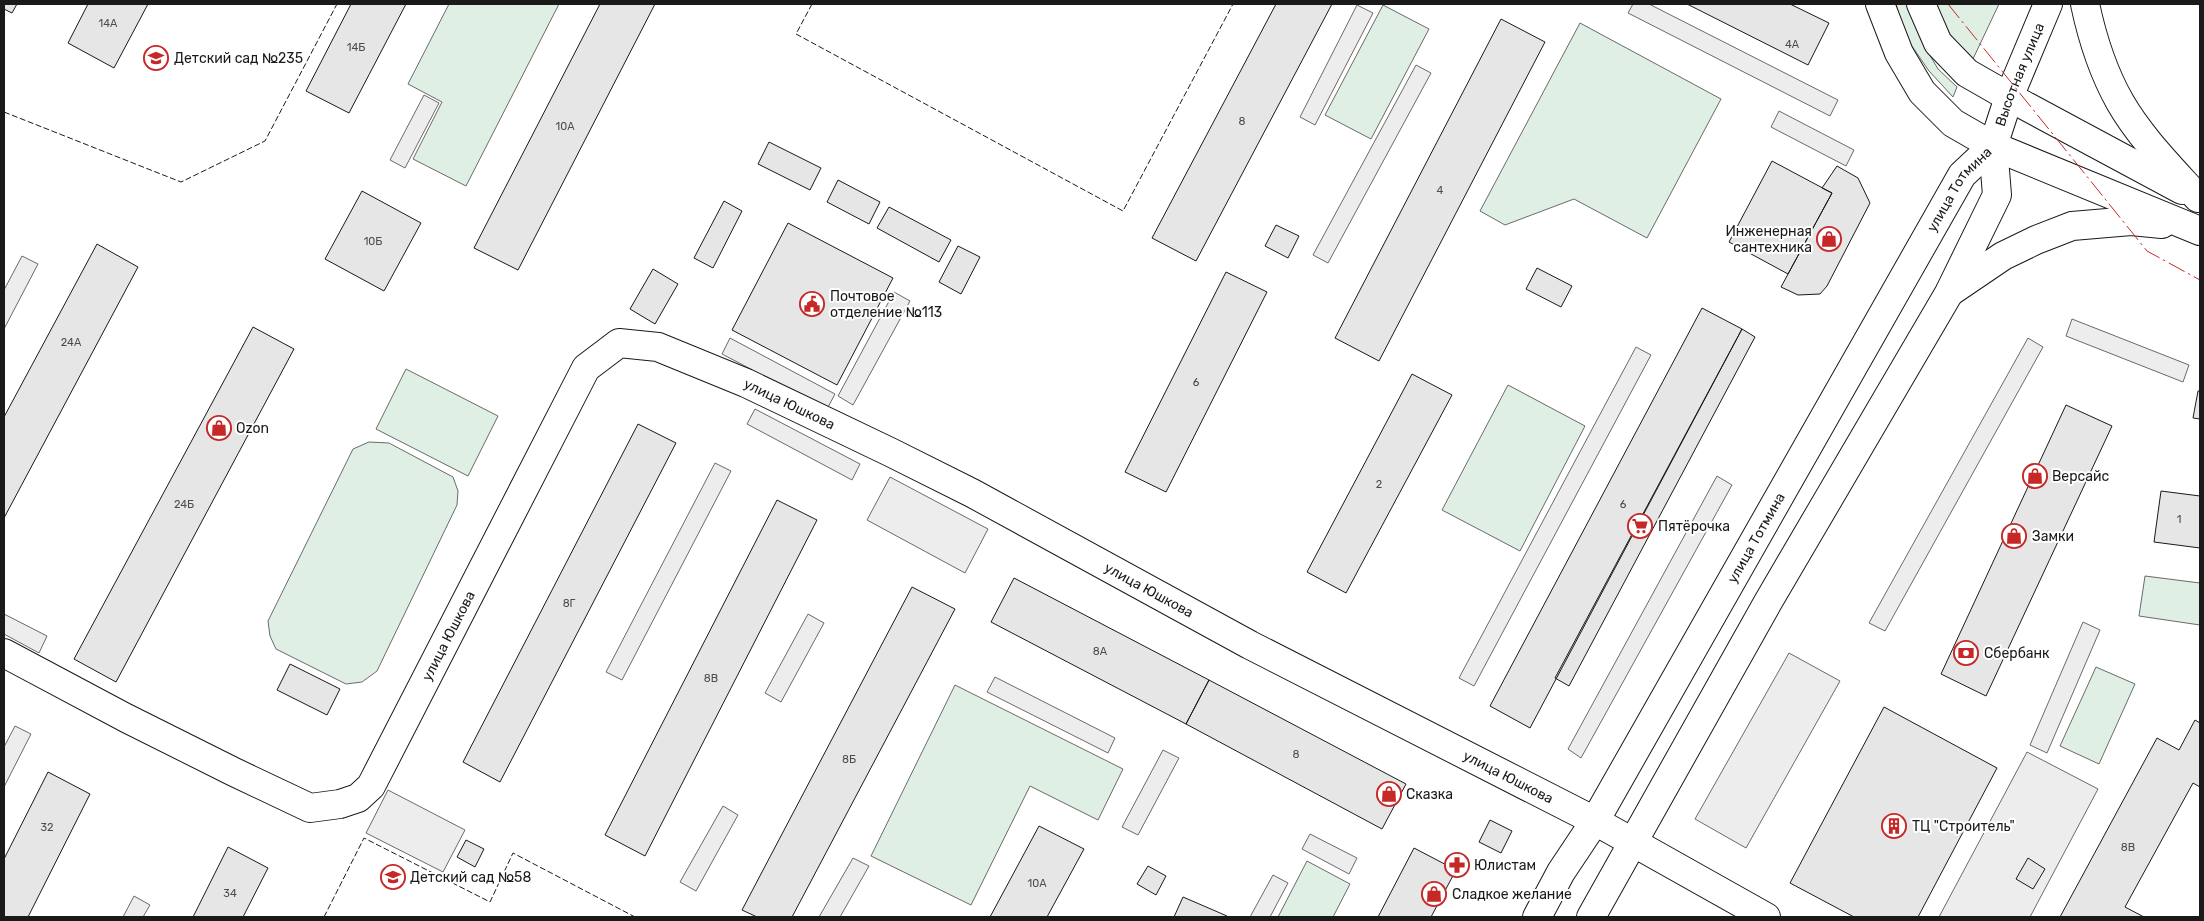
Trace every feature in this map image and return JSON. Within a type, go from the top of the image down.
[{"type":"main road","points":[[1880,4],[1899,54],[1922,92],[1952,124],[1992,146],[2195,229]]},
{"type":"main road","points":[[1921,4],[1938,43],[1967,73],[2199,199]]},
{"type":"main road","name":"Высотная улица","points":[[1992,146],[2009,97],[2048,4]]},
{"type":"main road","points":[[2085,4],[2097,50],[2120,102],[2144,137],[2199,199]]},
{"type":"main road","name":"улица Тотмина","points":[[1591,917],[1768,602],[1949,293],[1997,196],[1992,146]]},
{"type":"main road","name":"улица Тотмина","points":[[1536,917],[1561,872],[1595,821],[1962,175],[1992,146]]},
{"type":"main road","points":[[1949,293],[2003,256],[2072,226],[2132,221],[2195,229]]},
{"type":"main road","name":"улица Юшкова","points":[[4,653],[134,722],[310,808],[340,804],[358,798],[372,786],[586,368],[619,343],[658,346],[746,383],[955,485],[1241,640],[1595,821],[1766,917]]},
{"type":"green space","points":[[449,4],[559,4],[466,186],[413,159],[442,102],[408,84]]},
{"type":"green space","points":[[1896,4],[1907,4],[1922,42],[1938,69],[1957,87],[1953,97],[1929,71],[1905,36]]},
{"type":"green space","points":[[1936,4],[1999,4],[1972,61],[1950,35]]},
{"type":"green space","points":[[1383,5],[1429,29],[1371,139],[1325,115]]},
{"type":"green space","points":[[1580,23],[1721,99],[1647,238],[1574,199],[1505,225],[1480,211]]},
{"type":"green space","points":[[406,369],[498,416],[468,476],[376,429]]},
{"type":"green space","points":[[1508,385],[1585,426],[1520,551],[1442,510]]},
{"type":"green space","points":[[369,442],[389,443],[453,477],[458,491],[457,505],[377,671],[362,682],[346,684],[276,649],[270,636],[268,621],[353,449]]},
{"type":"green space","points":[[2145,576],[2200,583],[2200,625],[2139,616]]},
{"type":"green space","points":[[2096,667],[2135,684],[2099,764],[2060,746]]},
{"type":"green space","points":[[955,685],[1123,769],[1098,820],[1030,786],[971,905],[871,856]]},
{"type":"green space","points":[[1307,861],[1350,884],[1333,917],[1278,917]]},
{"type":"shaded area","points":[[1633,4],[1649,4],[1838,100],[1830,116],[1628,13]]},
{"type":"shaded area","points":[[1357,5],[1373,13],[1315,125],[1300,117]]},
{"type":"shaded area","points":[[1416,65],[1431,73],[1328,263],[1313,255]]},
{"type":"shaded area","points":[[424,95],[439,103],[405,168],[390,160]]},
{"type":"shaded area","points":[[1779,111],[1854,150],[1846,166],[1771,127]]},
{"type":"shaded area","points":[[22,256],[38,264],[4,329],[4,290]]},
{"type":"shaded area","points":[[894,292],[910,301],[853,405],[838,396]]},
{"type":"shaded area","points":[[2072,319],[2189,365],[2183,382],[2066,336]]},
{"type":"shaded area","points":[[730,338],[835,394],[827,409],[722,354]]},
{"type":"shaded area","points":[[2028,338],[2043,347],[1885,631],[1869,623]]},
{"type":"shaded area","points":[[1636,347],[1651,355],[1474,686],[1459,678]]},
{"type":"shaded area","points":[[755,409],[860,464],[852,480],[747,424]]},
{"type":"shaded area","points":[[715,463],[731,471],[622,680],[606,672]]},
{"type":"shaded area","points":[[1717,476],[1732,485],[1581,758],[1568,749]]},
{"type":"shaded area","points":[[890,477],[988,529],[965,573],[867,520]]},
{"type":"shaded area","points":[[4,614],[47,636],[39,653],[4,634]]},
{"type":"shaded area","points":[[808,614],[824,623],[781,702],[765,693]]},
{"type":"shaded area","points":[[2083,622],[2100,630],[2047,753],[2030,745]]},
{"type":"shaded area","points":[[1789,653],[1840,681],[1746,848],[1695,819]]},
{"type":"shaded area","points":[[995,677],[1115,738],[1108,753],[987,692]]},
{"type":"shaded area","points":[[15,726],[31,734],[4,787],[4,747]]},
{"type":"shaded area","points":[[1163,750],[1179,758],[1138,835],[1122,827]]},
{"type":"shaded area","points":[[2027,752],[2098,789],[2030,917],[1939,917]]},
{"type":"shaded area","points":[[388,790],[465,830],[443,872],[366,833]]},
{"type":"shaded area","points":[[723,806],[738,815],[696,891],[680,882]]},
{"type":"shaded area","points":[[1310,834],[1357,858],[1349,874],[1302,849]]},
{"type":"shaded area","points":[[853,858],[869,866],[840,917],[819,917]]},
{"type":"shaded area","points":[[1273,875],[1288,883],[1270,917],[1250,917]]},
{"type":"shaded area","points":[[134,896],[150,905],[143,917],[123,917]]},
{"type":"building","points":[[4,4],[17,4],[12,13],[4,9]]},
{"type":"building","points":[[88,4],[148,4],[114,68],[68,43]]},
{"type":"building","points":[[351,4],[406,4],[349,113],[306,91]]},
{"type":"building","points":[[600,4],[655,4],[518,270],[474,248]]},
{"type":"building","points":[[1276,4],[1332,4],[1196,261],[1152,238]]},
{"type":"building","points":[[1687,4],[1790,4],[1829,23],[1808,65]]},
{"type":"building","points":[[1501,19],[1545,42],[1379,361],[1335,338]]},
{"type":"building","points":[[769,142],[821,168],[810,190],[758,164]]},
{"type":"building","points":[[1772,161],[1832,193],[1788,274],[1729,242]]},
{"type":"building","name":"Инженерная сантехника","points":[[1837,166],[1858,178],[1870,203],[1827,286],[1820,294],[1798,295],[1781,287],[1832,193],[1822,188]]},
{"type":"building","points":[[838,180],[880,202],[869,224],[827,202]]},
{"type":"building","points":[[362,191],[421,223],[384,291],[325,259]]},
{"type":"building","points":[[724,201],[742,211],[713,268],[694,258]]},
{"type":"building","points":[[889,207],[951,240],[939,262],[877,228]]},
{"type":"building","name":"Почтовое отделение №113","points":[[788,223],[893,278],[837,385],[732,330]]},
{"type":"building","points":[[1276,225],[1299,236],[1288,258],[1265,246]]},
{"type":"building","points":[[97,244],[138,267],[4,518],[4,417]]},
{"type":"building","points":[[958,246],[980,257],[961,294],[939,282]]},
{"type":"building","points":[[1537,268],[1572,286],[1561,307],[1526,289]]},
{"type":"building","points":[[653,269],[678,284],[655,324],[630,309]]},
{"type":"building","points":[[1226,272],[1267,292],[1166,492],[1125,472]]},
{"type":"building","points":[[1702,308],[1742,329],[1530,728],[1490,706]]},
{"type":"building","points":[[253,327],[294,349],[116,682],[74,659]]},
{"type":"building","points":[[1742,329],[1755,337],[1569,686],[1555,678]]},
{"type":"building","points":[[1412,374],[1452,395],[1346,593],[1307,572]]},
{"type":"building","points":[[2198,391],[2200,391],[2200,419],[2193,418]]},
{"type":"building","points":[[2066,405],[2112,426],[1986,696],[1941,674]]},
{"type":"building","points":[[638,424],[676,443],[500,782],[463,762]]},
{"type":"building","points":[[2161,491],[2200,496],[2200,548],[2154,542]]},
{"type":"building","points":[[777,500],[817,520],[645,856],[605,835]]},
{"type":"building","points":[[1014,578],[1209,680],[1186,724],[991,622]]},
{"type":"building","points":[[912,587],[955,609],[792,917],[757,917],[742,910]]},
{"type":"building","points":[[290,664],[340,689],[327,715],[277,690]]},
{"type":"building","points":[[1209,680],[1406,784],[1382,829],[1186,724]]},
{"type":"building","name":"ТЦ \"Строитель\"","points":[[1884,707],[1997,768],[1918,917],[1854,917],[1790,883]]},
{"type":"building","points":[[2195,720],[2200,723],[2200,787],[2193,783],[2125,907],[2144,917],[2060,917],[2157,738],[2179,750]]},
{"type":"building","points":[[48,772],[90,794],[28,917],[4,917],[4,859]]},
{"type":"building","points":[[1490,820],[1512,831],[1501,853],[1479,842]]},
{"type":"building","points":[[1039,826],[1084,849],[1047,917],[990,917]]},
{"type":"building","points":[[466,840],[484,849],[475,867],[457,857]]},
{"type":"building","points":[[228,847],[268,868],[243,917],[193,917]]},
{"type":"building","points":[[1414,848],[1456,870],[1431,917],[1378,917]]},
{"type":"building","points":[[2028,858],[2045,869],[2033,889],[2016,879]]},
{"type":"building","points":[[1148,866],[1166,876],[1156,895],[1137,884]]},
{"type":"building","points":[[1183,897],[1227,916],[1174,917]]},
{"type":"fence","points":[[4,112],[181,182],[265,141],[337,4]]},
{"type":"fence","points":[[812,4],[796,34],[1123,211],[1233,4]]},
{"type":"fence","points":[[324,917],[364,838],[490,902],[513,853],[635,917]]},
{"type":"power","points":[[1948,4],[2147,251],[2200,280]]},
{"type":"place","name":"Детский сад №235","points":[[156,58]]},
{"type":"place","name":"Инженерная сантехника","points":[[1829,239]]},
{"type":"place","name":"Почтовое отделение №113","points":[[812,304]]},
{"type":"place","name":"Ozon","points":[[219,428]]},
{"type":"place","name":"Версайс","points":[[2035,476]]},
{"type":"place","name":"Пятёрочка","points":[[1640,526]]},
{"type":"place","name":"Замки","points":[[2014,536]]},
{"type":"place","name":"Сбербанк","points":[[1966,653]]},
{"type":"place","name":"Сказка","points":[[1389,794]]},
{"type":"place","name":"ТЦ \"Строитель\"","points":[[1894,826]]},
{"type":"place","name":"Юлистам","points":[[1457,865]]},
{"type":"place","name":"Детский сад №58","points":[[393,877]]},
{"type":"place","name":"Сладкое желание","points":[[1434,894]]}]
